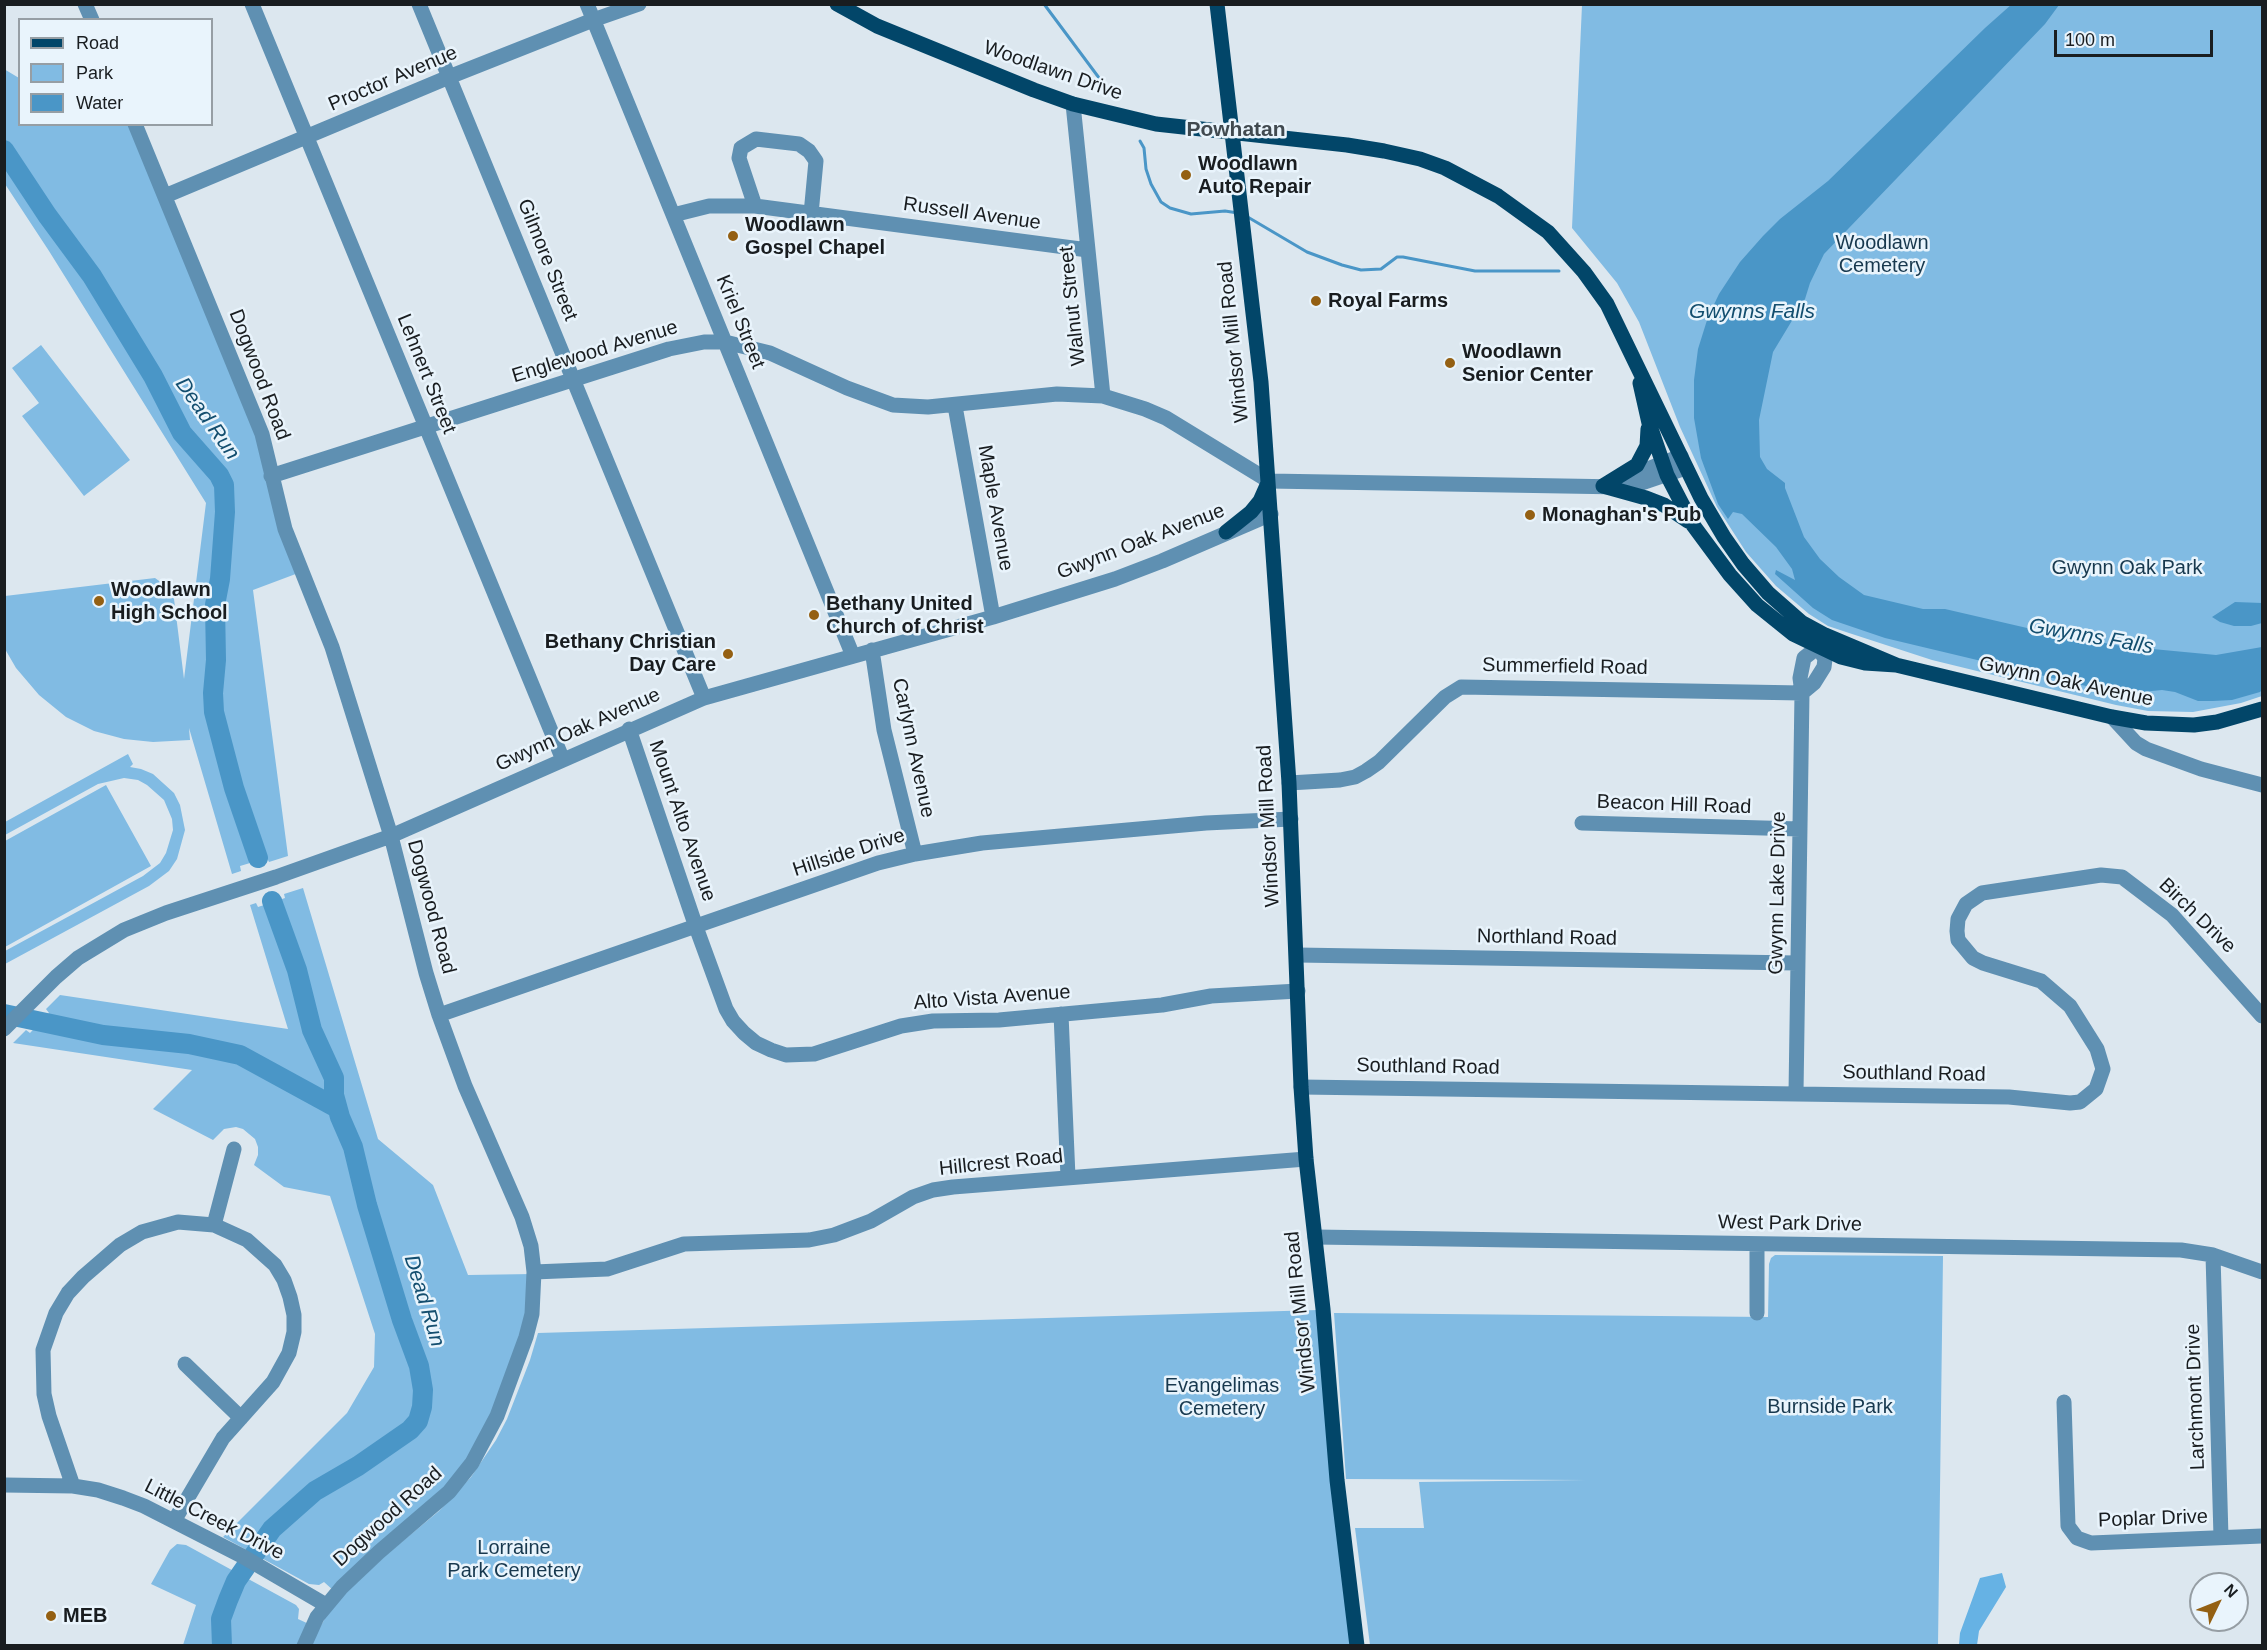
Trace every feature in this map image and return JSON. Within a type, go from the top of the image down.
[{"type":"main road","name":"Woodlawn Drive","points":[[837,4],[877,27],[1073,104],[1156,124],[1347,145],[1420,159],[1445,168],[1498,195],[1548,232],[1584,272],[1606,304],[1623,336],[1684,462]]},
{"type":"main road","name":"Windsor Mill Road","points":[[1217,4],[1261,382],[1289,783],[1306,1159],[1337,1480],[1357,1646]]},
{"type":"main road","name":"Woodlawn Drive","points":[[1637,369],[1649,423],[1665,469]]},
{"type":"main road","points":[[1603,486],[1637,465],[1647,446],[1649,423]]},
{"type":"main road","name":"Gwynn Oak Avenue","points":[[1684,462],[1724,537],[1743,564],[1768,593],[1841,657],[1865,663],[1896,665],[2112,717],[2146,723],[2194,725],[2225,720],[2262,709]]},
{"type":"main road","name":"Gwynn Oak Avenue","points":[[1665,469],[1693,525],[1730,575],[1757,605],[1793,634],[1821,641]]},
{"type":"main road","points":[[1226,532],[1251,512],[1260,501],[1269,481]]},
{"type":"main road","points":[[1603,486],[1664,505],[1693,525]]},
{"type":"street","points":[[85,4],[91,18]]},
{"type":"street","name":"Lehnert Street","points":[[252,4],[563,760]]},
{"type":"street","name":"Gilmore Street","points":[[419,4],[704,698]]},
{"type":"street","name":"Kriel Street","points":[[586,4],[853,656]]},
{"type":"street","name":"Proctor Avenue","points":[[165,196],[449,77],[639,4]]},
{"type":"street","name":"Walnut Street","points":[[1073,104],[1103,396]]},
{"type":"street","name":"Dogwood Road","points":[[136,126],[251,405],[268,456],[285,529],[332,647],[391,836],[420,954],[439,1015],[465,1086],[522,1217],[531,1246],[534,1272],[532,1314],[526,1337],[497,1416],[472,1463],[449,1492],[379,1552],[326,1605],[309,1632],[304,1646]]},
{"type":"street","points":[[756,206],[739,158],[741,148],[756,139],[799,144],[809,151],[816,161],[811,213]]},
{"type":"street","name":"Russell Avenue","points":[[673,215],[710,206],[756,206],[1088,250]]},
{"type":"street","name":"Englewood Avenue","points":[[271,476],[669,349],[704,342],[725,342],[770,353],[847,388],[893,405],[955,406],[1057,394],[1103,396],[1166,418],[1269,481]]},
{"type":"street","name":"Maple Avenue","points":[[955,406],[993,617]]},
{"type":"street","points":[[1269,481],[1636,485],[1665,469],[1684,462]]},
{"type":"street","name":"Gwynn Oak Avenue","points":[[4,1029],[78,958],[124,930],[166,913],[391,836],[629,729],[704,698],[993,617],[1115,579],[1271,514]]},
{"type":"street","name":"Gwynn Lake Drive","points":[[1796,1093],[1802,693],[1800,678],[1804,658],[1821,641]]},
{"type":"street","name":"Carlynn Avenue","points":[[872,650],[884,730],[915,854]]},
{"type":"street","name":"Summerfield Road","points":[[1289,783],[1340,780],[1355,777],[1366,771],[1445,697],[1461,687],[1802,693]]},
{"type":"street","points":[[2112,717],[2129,737],[2146,748],[2201,769],[2262,784]]},
{"type":"street","name":"Mount Alto Avenue","points":[[629,729],[696,927]]},
{"type":"street","name":"Hillside Drive","points":[[439,1015],[878,863],[915,854],[982,843],[1206,823],[1291,819]]},
{"type":"street","name":"Beacon Hill Road","points":[[1582,823],[1800,829]]},
{"type":"street","name":"Southland Road","points":[[1301,1087],[2009,1096],[2070,1103],[2080,1102],[2096,1089],[2103,1069],[2101,1058],[2070,1006],[2041,981],[1973,958],[1958,940],[1958,919],[1966,904],[1982,893],[2101,875],[2122,877]]},
{"type":"street","name":"Birch Drive","points":[[2122,877],[2156,901],[2189,932],[2262,1016]]},
{"type":"street","name":"Alto Vista Avenue","points":[[696,927],[726,1009],[733,1021],[756,1043],[786,1055],[814,1054],[901,1026],[933,1022],[999,1020],[1162,1005],[1211,996],[1298,991]]},
{"type":"street","name":"Northland Road","points":[[1297,955],[1797,963]]},
{"type":"street","points":[[1061,1014],[1068,1177]]},
{"type":"street","points":[[214,1225],[234,1149]]},
{"type":"street","name":"Hillcrest Road","points":[[534,1272],[607,1269],[684,1244],[809,1240],[851,1230],[913,1197],[933,1190],[1306,1159]]},
{"type":"street","points":[[73,1486],[49,1416],[44,1394],[43,1350],[56,1313],[68,1293],[83,1277],[120,1245],[142,1232],[178,1222],[214,1225],[247,1240],[275,1265],[285,1280],[294,1315],[294,1332],[289,1353],[282,1368],[211,1456],[174,1521]]},
{"type":"street","name":"West Park Drive","points":[[1315,1237],[2181,1250],[2213,1256],[2262,1272]]},
{"type":"street","points":[[1756,1313],[1757,1244]]},
{"type":"street","name":"Larchmont Drive","points":[[2213,1256],[2221,1537]]},
{"type":"street","points":[[185,1364],[241,1418]]},
{"type":"street","name":"Poplar Drive","points":[[2064,1402],[2068,1526],[2074,1536],[2091,1543],[2262,1536]]},
{"type":"street","name":"Little Creek Drive","points":[[4,1485],[73,1486],[98,1490],[123,1498],[243,1556],[326,1605]]},
{"type":"green space","name":"Woodlawn Cemetery","points":[[1582,5],[2262,5],[2262,696],[2241,703],[2193,712],[2148,711],[2116,705],[1932,660],[1828,626],[1809,614],[1776,586],[1746,552],[1717,507],[1680,427],[1639,322],[1617,283],[1572,228]]},
{"type":"green space","points":[[4,69],[18,77],[18,126],[132,126],[262,442],[301,572],[253,590],[288,856],[269,862],[267,858],[240,866],[241,871],[232,874],[189,728],[190,740],[153,742],[124,739],[94,731],[66,717],[39,695],[16,668],[5,649],[5,596],[155,578],[173,591],[184,679],[206,503],[5,184]]},
{"type":"green space","points":[[41,345],[130,460],[84,496],[22,416],[39,403],[12,368]]},
{"type":"green space","points":[[128,754],[133,764],[130,767],[153,774],[174,793],[180,805],[185,830],[177,859],[169,871],[149,886],[5,964],[5,951],[143,876],[160,863],[166,853],[173,830],[172,819],[164,800],[138,780],[124,778],[98,784],[5,835],[5,822]]},
{"type":"green space","points":[[106,785],[151,866],[5,947],[5,841]]},
{"type":"green space","points":[[303,888],[378,1139],[433,1185],[468,1275],[533,1274],[528,1331],[474,1461],[334,1591],[324,1582],[319,1585],[309,1584],[223,1537],[347,1413],[374,1367],[375,1334],[330,1196],[284,1187],[254,1165],[258,1147],[255,1139],[243,1129],[236,1127],[224,1129],[213,1140],[153,1109],[192,1070],[13,1043],[26,1030],[30,1033],[49,1013],[46,1009],[60,995],[288,1029],[250,905],[256,903],[258,907],[285,898],[284,894]]},
{"type":"green space","name":"Burnside Park","points":[[1775,1255],[1943,1256],[1938,1645],[1370,1645],[1355,1528],[1424,1528],[1419,1482],[1586,1480],[1346,1479],[1334,1313],[1768,1317],[1769,1264]]},
{"type":"green space","points":[[1318,1310],[1352,1645],[310,1646],[331,1607],[386,1555],[439,1511],[471,1477],[507,1419],[538,1333]]},
{"type":"green space","points":[[177,1544],[186,1545],[296,1605],[299,1609],[298,1619],[311,1625],[303,1645],[183,1645],[196,1605],[151,1584],[170,1550]]},
{"type":"shaded area","points":[[2002,1573],[2006,1587],[1979,1631],[1977,1645],[1959,1645],[1960,1633],[1980,1578]]},
{"type":"water","name":"Gwynns Falls","points":[[2012,4],[2059,5],[2045,24],[1824,254],[1805,299],[1773,352],[1759,420],[1760,457],[1767,469],[1785,483],[1804,537],[1820,559],[1839,577],[1864,595],[1923,609],[1945,609],[2040,631],[2121,646],[2216,655],[2262,647],[2262,690],[2260,692],[2232,700],[2198,701],[2175,692],[2162,690],[2131,693],[2107,691],[1885,638],[1832,620],[1813,608],[1775,574],[1776,570],[1795,580],[1792,569],[1776,547],[1742,514],[1733,512],[1728,519],[1718,504],[1701,458],[1694,418],[1694,380],[1698,349],[1708,317],[1719,294],[1740,262],[1780,219],[1828,181]]},
{"type":"water","points":[[2235,602],[2262,603],[2262,623],[2251,626],[2234,626],[2212,617]]},
{"type":"waterway","points":[[1044,4],[1114,98]]},
{"type":"waterway","points":[[1140,141],[1144,148],[1146,169],[1151,184],[1161,202],[1170,208],[1191,214],[1225,211],[1238,213]]},
{"type":"waterway","name":"Dead Run","points":[[4,150],[47,215],[92,276],[153,376],[182,433],[219,475],[224,485],[225,512],[220,579],[215,605],[214,712],[234,788],[258,858]]},
{"type":"waterway","points":[[1246,216],[1307,252],[1361,270],[1381,269],[1397,257],[1403,257],[1475,271],[1559,271]]},
{"type":"waterway","name":"Dead Run","points":[[222,1646],[221,1619],[236,1581],[272,1529],[315,1491],[358,1466],[410,1430],[418,1421],[422,1407],[423,1390],[419,1366],[402,1320],[367,1205],[353,1147],[340,1117],[334,1095],[334,1078],[312,1030],[297,970],[272,901]]},
{"type":"waterway","points":[[4,1014],[103,1035],[189,1044],[240,1055],[337,1108]]},
{"type":"place","name":"Woodlawn Auto Repair","points":[[1186,175]]},
{"type":"place","name":"Woodlawn Gospel Chapel","points":[[733,236]]},
{"type":"place","name":"Royal Farms","points":[[1316,301]]},
{"type":"place","name":"Woodlawn Senior Center","points":[[1450,363]]},
{"type":"place","name":"Monaghan's Pub","points":[[1530,515]]},
{"type":"place","name":"Woodlawn High School","points":[[99,601]]},
{"type":"place","name":"Bethany United Church of Christ","points":[[814,615]]},
{"type":"place","name":"Bethany Christian Day Care","points":[[728,654]]},
{"type":"place","name":"MEB","points":[[51,1616]]},
{"type":"district","name":"Powhatan","points":[[1236,130]]},
{"type":"park label","name":"Gwynn Oak Park","points":[[2127,568]]},
{"type":"park label","name":"Evangelimas Cemetery","points":[[1222,1398]]},
{"type":"park label","name":"Lorraine Park Cemetery","points":[[514,1560]]}]
